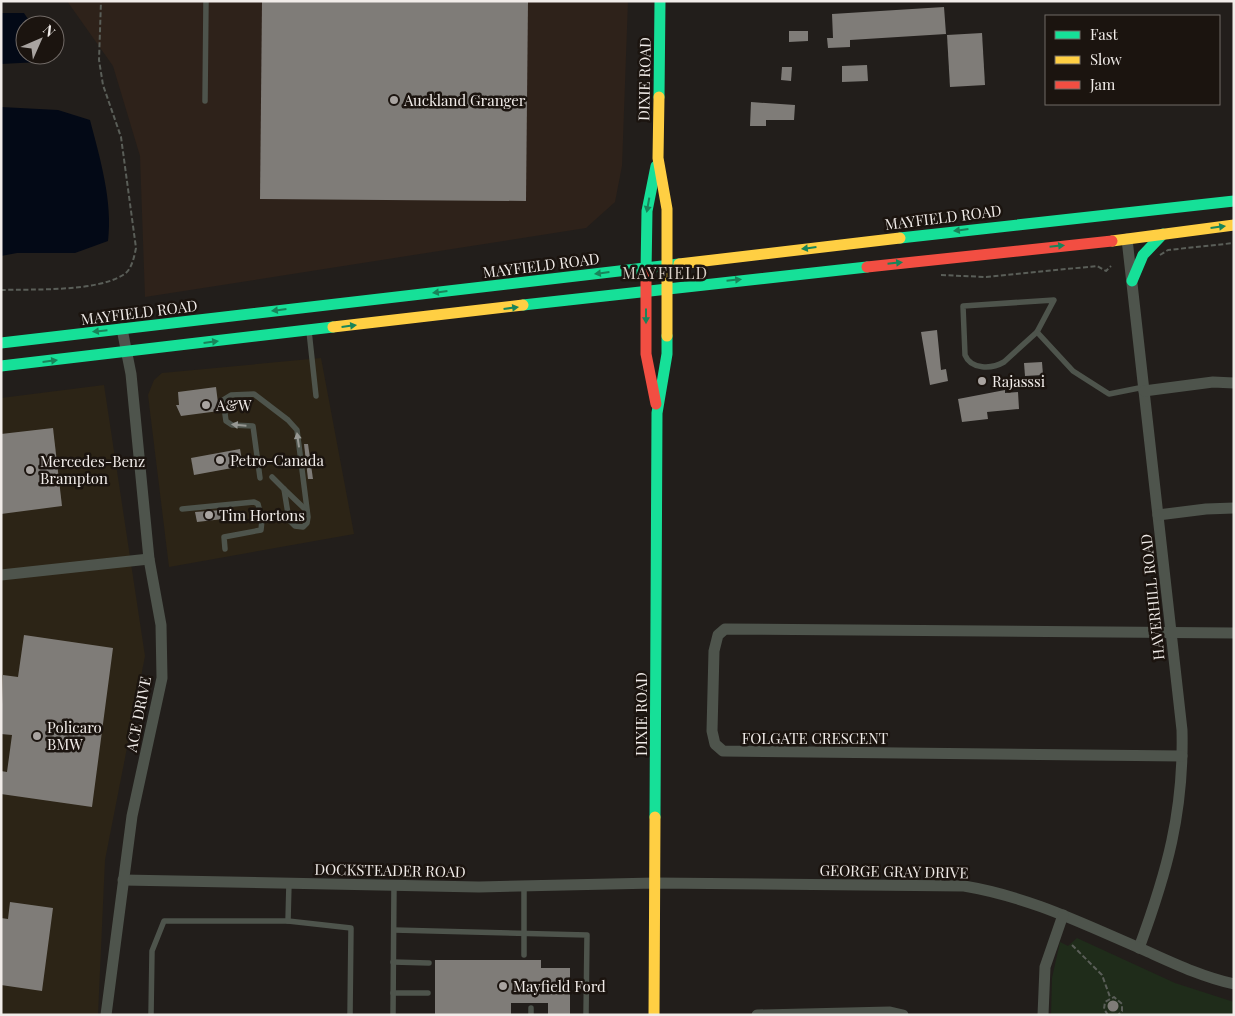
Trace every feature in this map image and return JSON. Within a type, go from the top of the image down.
[{"type":"main road","name":"DIXIE ROAD","points":[[654,1015],[658,413],[667,354],[668,290],[667,209],[658,158],[660,1]]},
{"type":"main road","name":"DIXIE ROAD","points":[[658,158],[647,211],[646,268],[646,354],[658,413]]},
{"type":"main road","name":"MAYFIELD ROAD","points":[[1,366],[668,290],[1133,226],[1234,201]]},
{"type":"main road","name":"MAYFIELD ROAD","points":[[1,343],[1009,224],[1133,226],[1163,234],[1234,225]]},
{"type":"main road","points":[[1132,281],[1137,264],[1144,251],[1163,234]]},
{"type":"street","name":"HAVERHILL ROAD","points":[[1133,226],[1132,281],[1171,632],[1182,756],[1179,807],[1168,861],[1139,948]]},
{"type":"street","name":"ACE DRIVE","points":[[106,1015],[132,816],[162,678],[161,625],[149,559],[140,458],[127,352],[122,329]]},
{"type":"street","points":[[1144,389],[1213,382],[1234,382]]},
{"type":"street","points":[[1158,515],[1206,509],[1234,508]]},
{"type":"street","points":[[1,575],[149,559]]},
{"type":"street","name":"FOLGATE CRESCENT","points":[[1171,632],[725,630],[718,635],[714,651],[712,731],[716,744],[724,751],[738,752],[1182,756]]},
{"type":"street","points":[[1171,632],[1234,633]]},
{"type":"street","name":"DOCKSTEADER ROAD","points":[[124,880],[524,886],[655,883]]},
{"type":"street","name":"GEORGE GRAY DRIVE","points":[[655,883],[964,886],[999,892],[1038,904],[1185,968],[1234,984]]},
{"type":"street","points":[[1043,1015],[1045,967],[1063,915]]},
{"type":"street","points":[[757,1015],[890,1012],[903,1015]]},
{"type":"lane","points":[[205,101],[206,1]]},
{"type":"lane","points":[[1054,300],[1037,332],[1001,363],[975,366],[970,363],[965,355],[963,306],[1054,300]]},
{"type":"lane","points":[[309,331],[316,396]]},
{"type":"lane","points":[[1037,332],[1073,371],[1109,394],[1144,389]]},
{"type":"lane","points":[[260,478],[253,426],[232,425],[226,421],[223,400],[231,395],[254,394],[288,420],[297,430],[307,511],[307,523],[302,527],[295,526],[289,520],[284,489]]},
{"type":"lane","points":[[272,476],[307,511]]},
{"type":"lane","points":[[182,508],[254,502],[258,504],[262,520],[261,530],[224,537],[225,549]]},
{"type":"lane","points":[[288,921],[289,883]]},
{"type":"lane","points":[[392,1015],[394,885]]},
{"type":"lane","points":[[524,886],[524,955]]},
{"type":"lane","points":[[151,1015],[152,951],[164,921],[288,921],[351,928],[350,1015]]},
{"type":"lane","points":[[394,930],[587,935],[586,1015]]},
{"type":"lane","points":[[393,962],[429,964]]},
{"type":"lane","points":[[393,993],[428,993]]},
{"type":"lane","points":[[531,1008],[531,1015]]},
{"type":"path","points":[[1,290],[54,289],[98,284],[124,275],[132,264],[136,248],[121,138],[103,85],[99,60],[101,1]]},
{"type":"path","points":[[1156,260],[1168,250],[1234,243]]},
{"type":"path","points":[[941,275],[986,277],[1097,266],[1106,271],[1111,266]]},
{"type":"path","points":[[72,466],[140,458]]},
{"type":"path","points":[[1072,945],[1102,975],[1110,997]]},
{"type":"path","points":[[1106,1014],[1104,1002],[1110,997],[1118,998],[1122,1004],[1122,1011],[1118,1015]]},
{"type":"shaded area","points":[[67,1],[628,1],[622,166],[615,202],[586,228],[145,297],[140,156],[113,66]]},
{"type":"shaded area","points":[[1,13],[24,13],[25,15],[15,15],[15,63],[1,64]]},
{"type":"shaded area","points":[[1,107],[58,110],[90,120],[107,196],[109,211],[108,241],[75,253],[17,253],[1,256]]},
{"type":"shaded area","points":[[321,358],[354,534],[169,567],[148,395],[154,380],[162,373]]},
{"type":"shaded area","points":[[104,385],[145,656],[105,860],[98,1015],[1,1015],[1,398]]},
{"type":"green space","points":[[1077,938],[1175,983],[1234,1002],[1234,1015],[1051,1015],[1052,978],[1060,942],[1068,946]]},
{"type":"building","name":"Auckland Granger","points":[[262,1],[528,1],[526,201],[260,199]]},
{"type":"building","points":[[944,7],[946,34],[850,40],[850,47],[828,48],[827,38],[833,38],[832,14]]},
{"type":"building","points":[[789,31],[808,31],[808,41],[789,42]]},
{"type":"building","points":[[982,33],[985,85],[950,87],[947,35]]},
{"type":"building","points":[[867,65],[868,81],[842,82],[842,66]]},
{"type":"building","points":[[782,67],[792,67],[791,81],[781,80]]},
{"type":"building","points":[[751,102],[795,105],[794,120],[766,120],[766,126],[750,126]]},
{"type":"building","points":[[937,330],[941,370],[946,369],[948,381],[930,385],[921,332]]},
{"type":"building","points":[[1042,362],[1043,375],[1025,376],[1024,363]]},
{"type":"building","points":[[216,387],[219,411],[181,416],[176,405],[179,405],[178,392]]},
{"type":"building","points":[[1005,390],[1005,393],[1018,392],[1019,409],[987,412],[988,419],[962,422],[958,399]]},
{"type":"building","name":"Mercedes-Benz Brampton","points":[[53,428],[62,506],[1,514],[1,434]]},
{"type":"building","points":[[304,444],[308,444],[313,479],[308,479]]},
{"type":"building","points":[[240,449],[243,466],[194,475],[191,458]]},
{"type":"building","name":"Tim Hortons","points":[[222,510],[223,519],[197,522],[195,512]]},
{"type":"building","points":[[24,635],[113,648],[92,807],[1,794],[1,771],[7,772],[12,735],[1,734],[3,675],[18,677]]},
{"type":"building","points":[[10,902],[53,908],[42,991],[1,985],[1,918],[8,919]]},
{"type":"building","name":"Mayfield Ford","points":[[435,960],[541,960],[541,968],[570,968],[570,1015],[548,1015],[548,1003],[511,1003],[511,1015],[435,1015]]},
{"type":"building","points":[[1113,1000],[1119,1006],[1113,1012],[1107,1006]]},
{"type":"traffic: fast","points":[[659,97],[660,1]]},
{"type":"traffic: fast","points":[[646,272],[647,211],[656,166]]},
{"type":"traffic: fast","points":[[900,238],[1234,201]]},
{"type":"traffic: fast","points":[[1132,281],[1143,255],[1163,234]]},
{"type":"traffic: fast","points":[[1,343],[679,264]]},
{"type":"traffic: fast","points":[[523,305],[867,267]]},
{"type":"traffic: fast","points":[[1,366],[333,327]]},
{"type":"traffic: fast","points":[[655,817],[657,413],[667,354],[667,336]]},
{"type":"traffic: slow","points":[[659,97],[658,158],[667,209],[667,336]]},
{"type":"traffic: slow","points":[[1112,241],[1234,225]]},
{"type":"traffic: slow","points":[[679,264],[900,238]]},
{"type":"traffic: slow","points":[[333,327],[523,305]]},
{"type":"traffic: slow","points":[[654,1015],[655,817]]},
{"type":"traffic: jam","points":[[867,267],[1112,241]]},
{"type":"traffic: jam","points":[[646,272],[646,354],[656,404]]},
{"type":"place","name":"Auckland Granger","points":[[394,100]]},
{"type":"place","name":"Rajasssi","points":[[982,381]]},
{"type":"place","name":"A&W","points":[[206,405]]},
{"type":"place","name":"Petro-Canada","points":[[220,460]]},
{"type":"place","name":"Mercedes-Benz Brampton","points":[[30,470]]},
{"type":"place","name":"Tim Hortons","points":[[209,515]]},
{"type":"place","name":"Policaro BMW","points":[[37,736]]},
{"type":"place","name":"Mayfield Ford","points":[[503,986]]},
{"type":"district","name":"MAYFIELD","points":[[665,272]]}]
